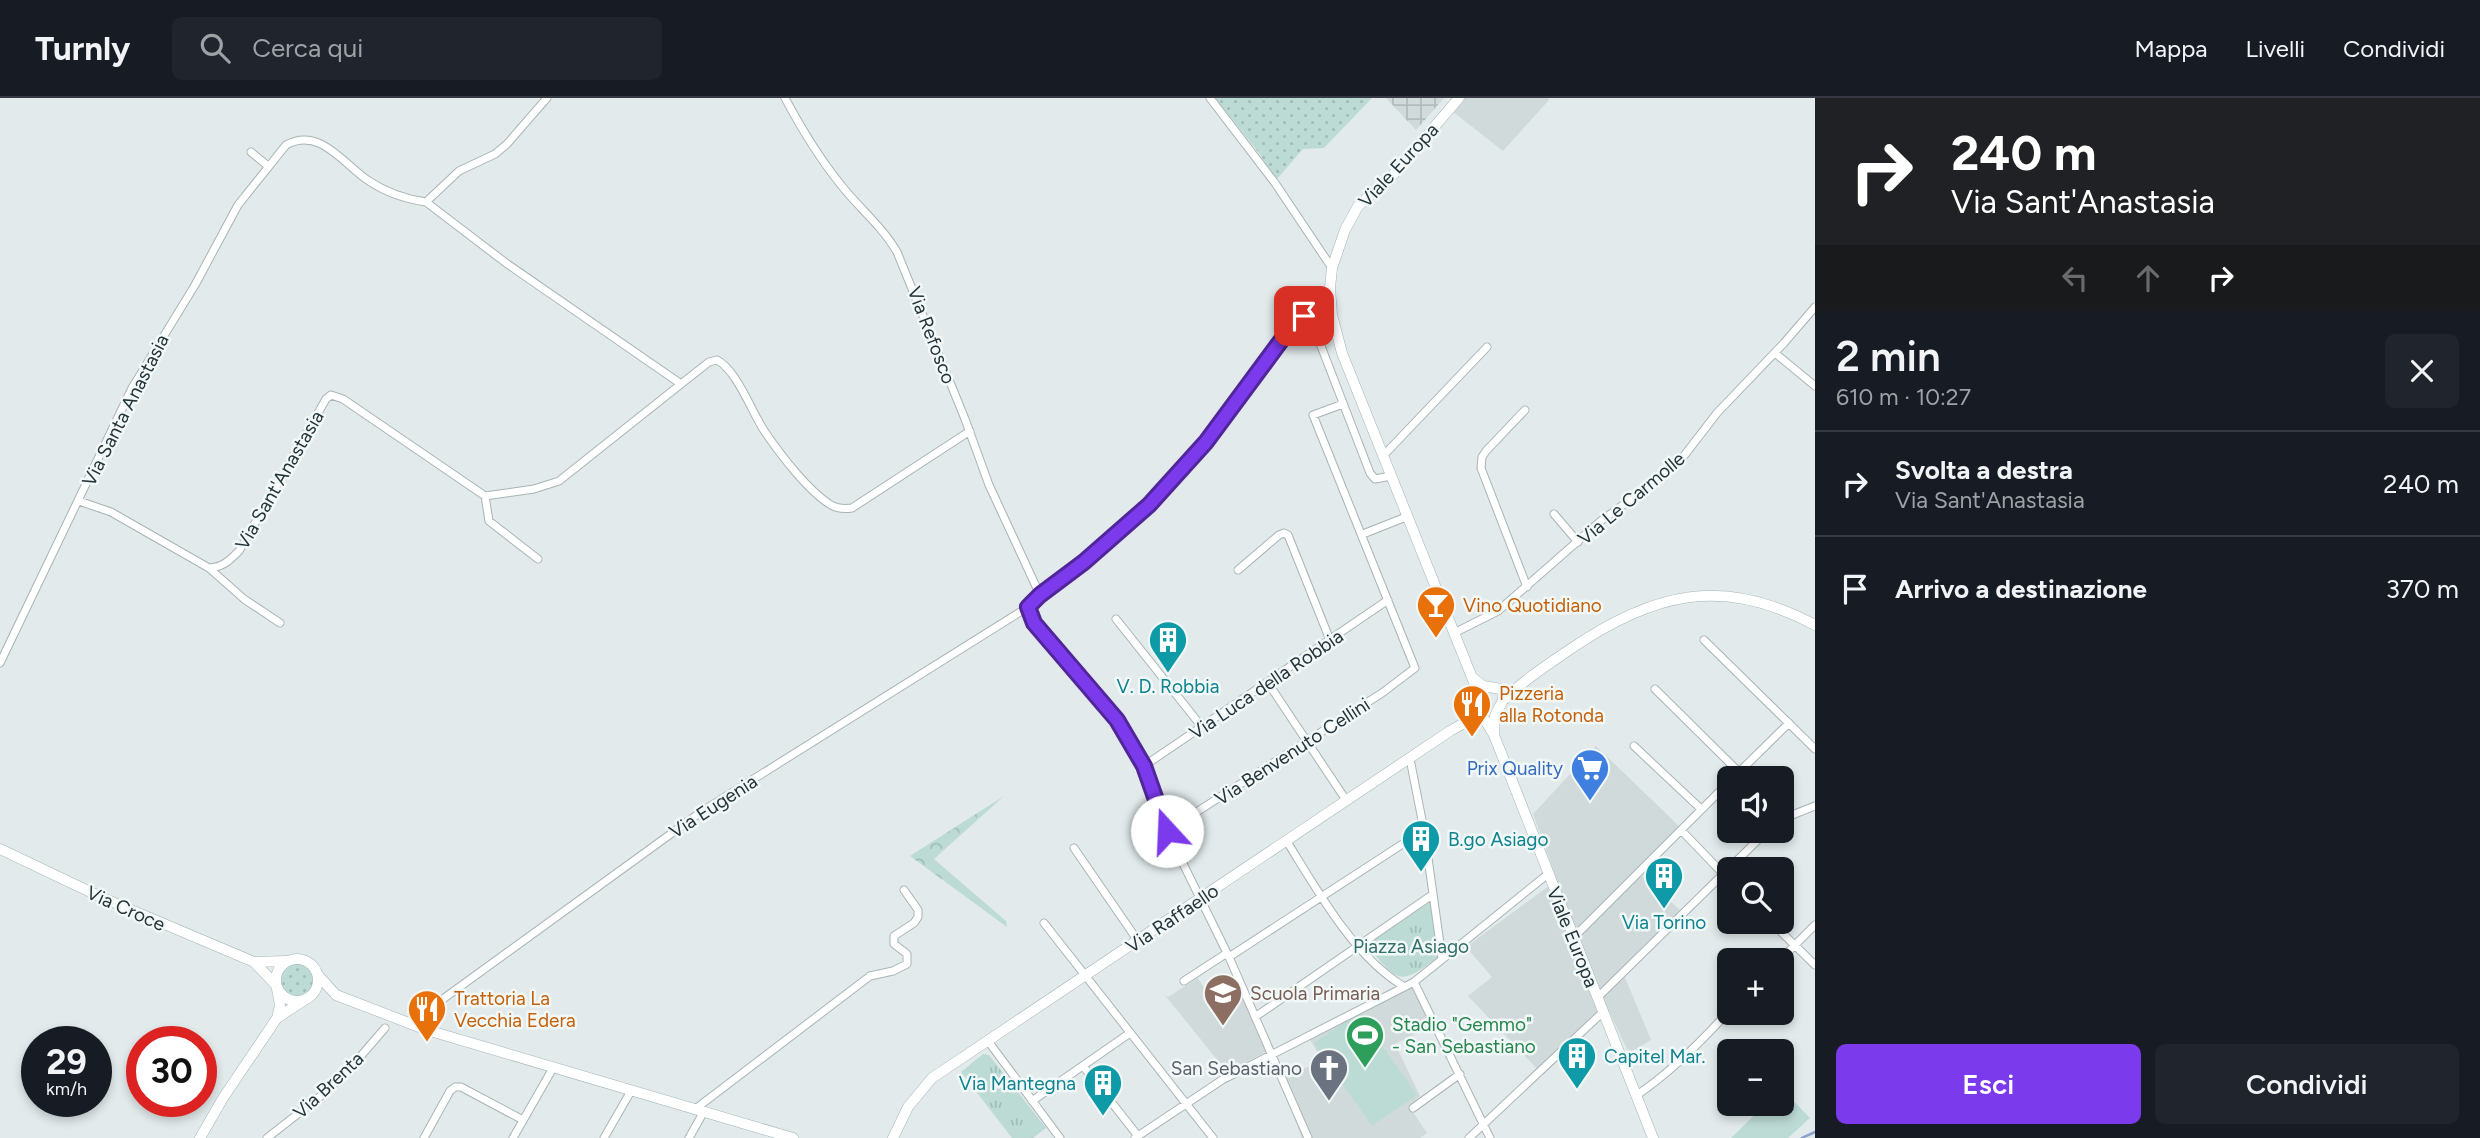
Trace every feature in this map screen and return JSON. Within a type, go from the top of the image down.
[{"type":"main road","name":"Viale Europa","points":[[1459,98],[1394,174],[1358,206],[1345,230],[1332,268],[1332,315],[1342,353],[1471,677],[1479,702],[1478,709],[1488,716],[1653,1138]]},
{"type":"main road","points":[[1488,716],[1518,685],[1602,628],[1626,614],[1682,597],[1744,599],[1782,609],[1815,625]]},
{"type":"main road","points":[[1471,677],[1478,683],[1501,689],[1505,699]]},
{"type":"main road","points":[[1479,702],[1484,691],[1493,687],[1518,685]]},
{"type":"main road","name":"Via Raffaello","points":[[888,1138],[895,1134],[908,1107],[932,1078],[1462,723],[1479,702]]},
{"type":"main road","name":"Via Raffaello","points":[[1462,723],[1488,716]]},
{"type":"main road","name":"Via Croce","points":[[0,849],[103,898],[254,962],[286,999],[306,999]]},
{"type":"main road","name":"Via Croce","points":[[254,962],[299,958],[311,964],[318,975]]},
{"type":"main road","points":[[200,1138],[223,1098],[277,1018],[280,1004],[277,971],[286,961]]},
{"type":"main road","points":[[318,975],[336,995],[411,1024],[698,1112],[793,1138]]},
{"type":"main road","points":[[277,1018],[306,999],[317,988],[318,975]]},
{"type":"main road","points":[[306,999],[336,995]]},
{"type":"street","points":[[547,98],[507,144],[495,154],[459,171],[426,202],[506,263],[681,384]]},
{"type":"street","name":"Via Refosco","points":[[785,98],[799,124],[841,186],[888,237],[897,252],[910,279],[930,338],[970,431],[989,485],[1040,595]]},
{"type":"street","points":[[1210,98],[1275,183],[1332,268]]},
{"type":"street","name":"Via Santa Anastasia","points":[[0,663],[56,542],[149,359],[195,285],[238,205],[286,145],[294,141],[313,139],[378,186],[409,200],[426,202]]},
{"type":"street","points":[[251,152],[268,166]]},
{"type":"street","points":[[1308,1138],[1228,955],[1167,831],[1144,766],[1117,720],[1034,623],[1028,607],[1149,505],[1206,442],[1283,338],[1306,314],[1331,297]]},
{"type":"street","name":"Via Le Carmolle","points":[[1454,633],[1498,611],[1602,520],[1680,461],[1717,413],[1815,307]]},
{"type":"street","points":[[1306,314],[1332,315]]},
{"type":"street","points":[[1306,314],[1370,473],[1375,479],[1391,475]]},
{"type":"street","points":[[1384,456],[1487,347]]},
{"type":"street","points":[[1775,353],[1815,386]]},
{"type":"street","points":[[538,559],[489,521],[485,496],[534,489],[559,481],[709,362],[717,360],[722,363],[730,372],[765,433],[802,478],[823,499],[839,508],[852,508],[970,431]]},
{"type":"street","name":"Via Sant'Anastasia","points":[[209,568],[218,568],[239,551],[331,395],[343,399],[485,496]]},
{"type":"street","points":[[1343,404],[1313,415],[1388,600]]},
{"type":"street","points":[[1525,410],[1486,451],[1482,457],[1481,468],[1527,587]]},
{"type":"street","points":[[79,501],[111,512],[209,568],[244,599],[280,623]]},
{"type":"street","points":[[1554,514],[1578,542]]},
{"type":"street","points":[[1363,534],[1406,517]]},
{"type":"street","points":[[1238,570],[1279,535],[1288,534],[1330,640]]},
{"type":"street","name":"Via Luca della Robbia","points":[[1144,766],[1388,600]]},
{"type":"street","name":"Via Benvenuto Cellini","points":[[1167,831],[1308,741],[1415,668],[1388,600]]},
{"type":"street","name":"Via Eugenia","points":[[411,1024],[701,812],[1028,607]]},
{"type":"street","points":[[1116,619],[1202,727]]},
{"type":"street","points":[[1704,640],[1815,749]]},
{"type":"street","points":[[1268,683],[1346,800]]},
{"type":"street","points":[[1655,689],[1733,766]]},
{"type":"street","points":[[1745,766],[1788,723]]},
{"type":"street","points":[[1634,746],[1701,809]]},
{"type":"street","points":[[1408,760],[1423,830],[1442,958]]},
{"type":"street","points":[[1574,937],[1717,794]]},
{"type":"street","points":[[1794,812],[1815,806]]},
{"type":"street","points":[[1184,981],[1321,897],[1423,830]]},
{"type":"street","points":[[1682,830],[1717,867]]},
{"type":"street","points":[[1286,840],[1321,897],[1357,946],[1394,981],[1403,986]]},
{"type":"street","points":[[1743,857],[1755,843]]},
{"type":"street","points":[[1074,848],[1138,941]]},
{"type":"street","points":[[1083,1066],[1136,1137],[1222,1080],[1414,982],[1548,874]]},
{"type":"street","points":[[1598,997],[1717,885]]},
{"type":"street","points":[[689,1138],[698,1112],[870,976],[893,971],[907,964],[907,954],[894,944],[894,936],[914,923],[918,910],[904,890]]},
{"type":"street","points":[[1255,1017],[1432,895]]},
{"type":"street","points":[[1044,923],[1213,1138]]},
{"type":"street","points":[[1794,946],[1815,925]]},
{"type":"street","points":[[1782,934],[1815,964]]},
{"type":"street","points":[[1414,982],[1490,1138]]},
{"type":"street","points":[[1469,1138],[1603,1012]]},
{"type":"street","points":[[1637,1095],[1653,1085],[1717,1025]]},
{"type":"street","name":"Via Brenta","points":[[267,1138],[323,1095],[385,1028]]},
{"type":"street","points":[[1032,1101],[1130,1033]]},
{"type":"street","points":[[988,1041],[1060,1138]]},
{"type":"street","points":[[513,1138],[553,1068]]},
{"type":"street","points":[[1413,1108],[1460,1074]]},
{"type":"street","points":[[424,1138],[450,1091],[455,1087],[461,1087],[523,1120]]},
{"type":"street","points":[[604,1138],[631,1091]]},
{"type":"shaded area","points":[[1386,98],[1444,98],[1416,130]]},
{"type":"shaded area","points":[[1464,98],[1549,100],[1503,151],[1452,111]]},
{"type":"shaded area","points":[[1596,746],[1679,826],[1640,874],[1680,910],[1624,975],[1651,1040],[1629,1053],[1609,1011],[1543,1075],[1468,996],[1492,977],[1466,947],[1557,880],[1533,814]]},
{"type":"shaded area","name":"Scuola Primaria","points":[[1198,978],[1212,1001],[1239,991],[1266,1052],[1227,1072],[1164,994],[1168,997]]},
{"type":"shaded area","points":[[1403,986],[1416,987],[1431,1026],[1395,1044],[1420,1096],[1409,1106],[1427,1133],[1420,1138],[1302,1138],[1280,1080],[1322,1060],[1308,1036]]},
{"type":"green space","points":[[1215,98],[1372,98],[1324,148],[1303,149],[1276,180],[1259,153]]},
{"type":"green space","points":[[1004,796],[934,859],[1006,921],[1007,927],[910,856]]},
{"type":"green space","name":"Piazza Asiago","points":[[1430,902],[1438,957],[1406,976],[1392,973],[1366,945]]},
{"type":"green space","points":[[297,963],[309,968],[314,980],[309,992],[297,997],[285,992],[280,980],[285,968]]},
{"type":"green space","name":"Stadio \"Gemmo\" - San Sebastiano","points":[[1359,1012],[1417,1095],[1372,1126],[1314,1043]]},
{"type":"green space","points":[[983,1054],[989,1055],[1046,1128],[1033,1138],[1012,1138],[961,1072]]},
{"type":"green space","points":[[1794,1101],[1810,1118],[1788,1138],[1731,1138],[1754,1116],[1794,1116]]},
{"type":"waterway","points":[[1802,1138],[1815,1132]]},
{"type":"place","name":"Vino Quotidiano","points":[[1436,639]]},
{"type":"place","name":"V. D. Robbia","points":[[1168,674]]},
{"type":"place","name":"Pizzeria alla Rotonda","points":[[1472,738]]},
{"type":"place","name":"Prix Quality","points":[[1590,802]]},
{"type":"place","name":"B.go Asiago","points":[[1421,873]]},
{"type":"place","name":"Via Torino","points":[[1664,910]]},
{"type":"place","name":"Scuola Primaria","points":[[1223,1027]]},
{"type":"place","name":"Trattoria La Vecchia Edera","points":[[427,1043]]},
{"type":"place","name":"Stadio \"Gemmo\" - San Sebastiano","points":[[1365,1069]]},
{"type":"place","name":"Capitel Mar.","points":[[1577,1090]]},
{"type":"place","name":"San Sebastiano","points":[[1329,1102]]},
{"type":"place","name":"Via Mantegna","points":[[1103,1117]]},
{"type":"route","points":[[1167,831],[1144,766],[1117,720],[1034,623],[1028,607],[1149,505],[1206,442],[1283,338],[1304,316]]}]
